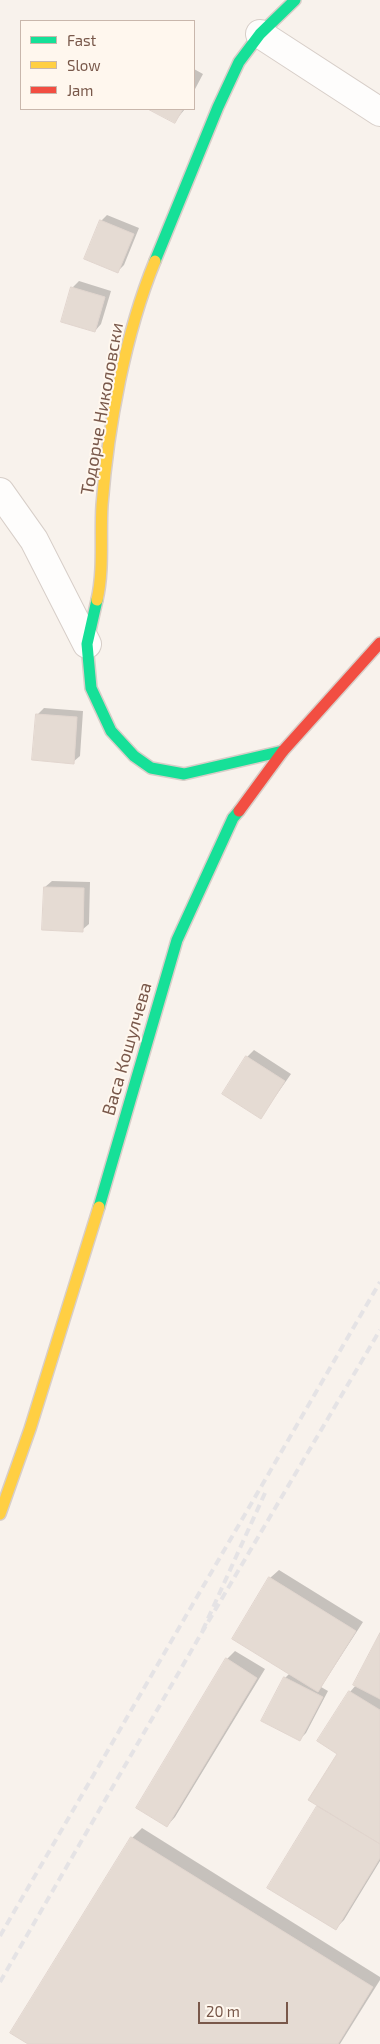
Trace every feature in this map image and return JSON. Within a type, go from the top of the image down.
[{"type":"street","name":"Тодорче Николовски","points":[[282,751],[184,774],[151,768],[134,756],[111,731],[91,688],[87,644],[101,582],[102,506],[111,438],[127,348],[145,285],[218,107],[239,62],[260,34],[295,0]]},
{"type":"street","points":[[260,34],[380,112]]},
{"type":"street","points":[[0,492],[34,540],[87,644]]},
{"type":"street","name":"Васа Кошулчева","points":[[0,1514],[30,1429],[121,1134],[177,940],[233,818],[282,751],[380,643]]},
{"type":"building","points":[[150,110],[182,110],[175,123]]},
{"type":"building","points":[[100,220],[134,234],[118,273],[84,259]]},
{"type":"building","points":[[71,287],[105,297],[95,332],[61,322]]},
{"type":"building","points":[[36,714],[77,717],[74,764],[32,760]]},
{"type":"building","points":[[44,887],[84,888],[83,932],[42,930]]},
{"type":"building","points":[[246,1056],[285,1081],[261,1119],[222,1094]]},
{"type":"building","points":[[269,1577],[356,1631],[318,1692],[232,1639]]},
{"type":"building","points":[[380,1633],[380,1699],[353,1685]]},
{"type":"building","points":[[226,1658],[257,1678],[167,1827],[136,1808]]},
{"type":"building","points":[[284,1677],[323,1697],[300,1741],[261,1721]]},
{"type":"building","points":[[349,1691],[380,1710],[380,1844],[308,1800],[337,1754],[317,1741]]},
{"type":"building","points":[[317,1806],[380,1844],[380,1858],[336,1930],[267,1888]]},
{"type":"building","points":[[131,1837],[373,1987],[338,2044],[28,2044],[10,2033]]},
{"type":"railway","points":[[0,1936],[380,1282]]},
{"type":"railway","points":[[265,1493],[201,1634],[380,1330]]},
{"type":"railway","points":[[0,1982],[201,1634]]},
{"type":"traffic: fast","points":[[155,261],[218,107],[239,62],[260,34],[295,0]]},
{"type":"traffic: fast","points":[[97,600],[87,644],[91,688],[111,731],[134,756],[151,768],[184,774],[283,751]]},
{"type":"traffic: fast","points":[[99,1207],[177,940],[233,818],[239,811]]},
{"type":"traffic: slow","points":[[97,600],[101,565],[102,505],[113,413],[135,319],[155,261]]},
{"type":"traffic: slow","points":[[0,1514],[30,1429],[99,1207]]},
{"type":"traffic: jam","points":[[239,811],[283,751],[380,643]]}]
